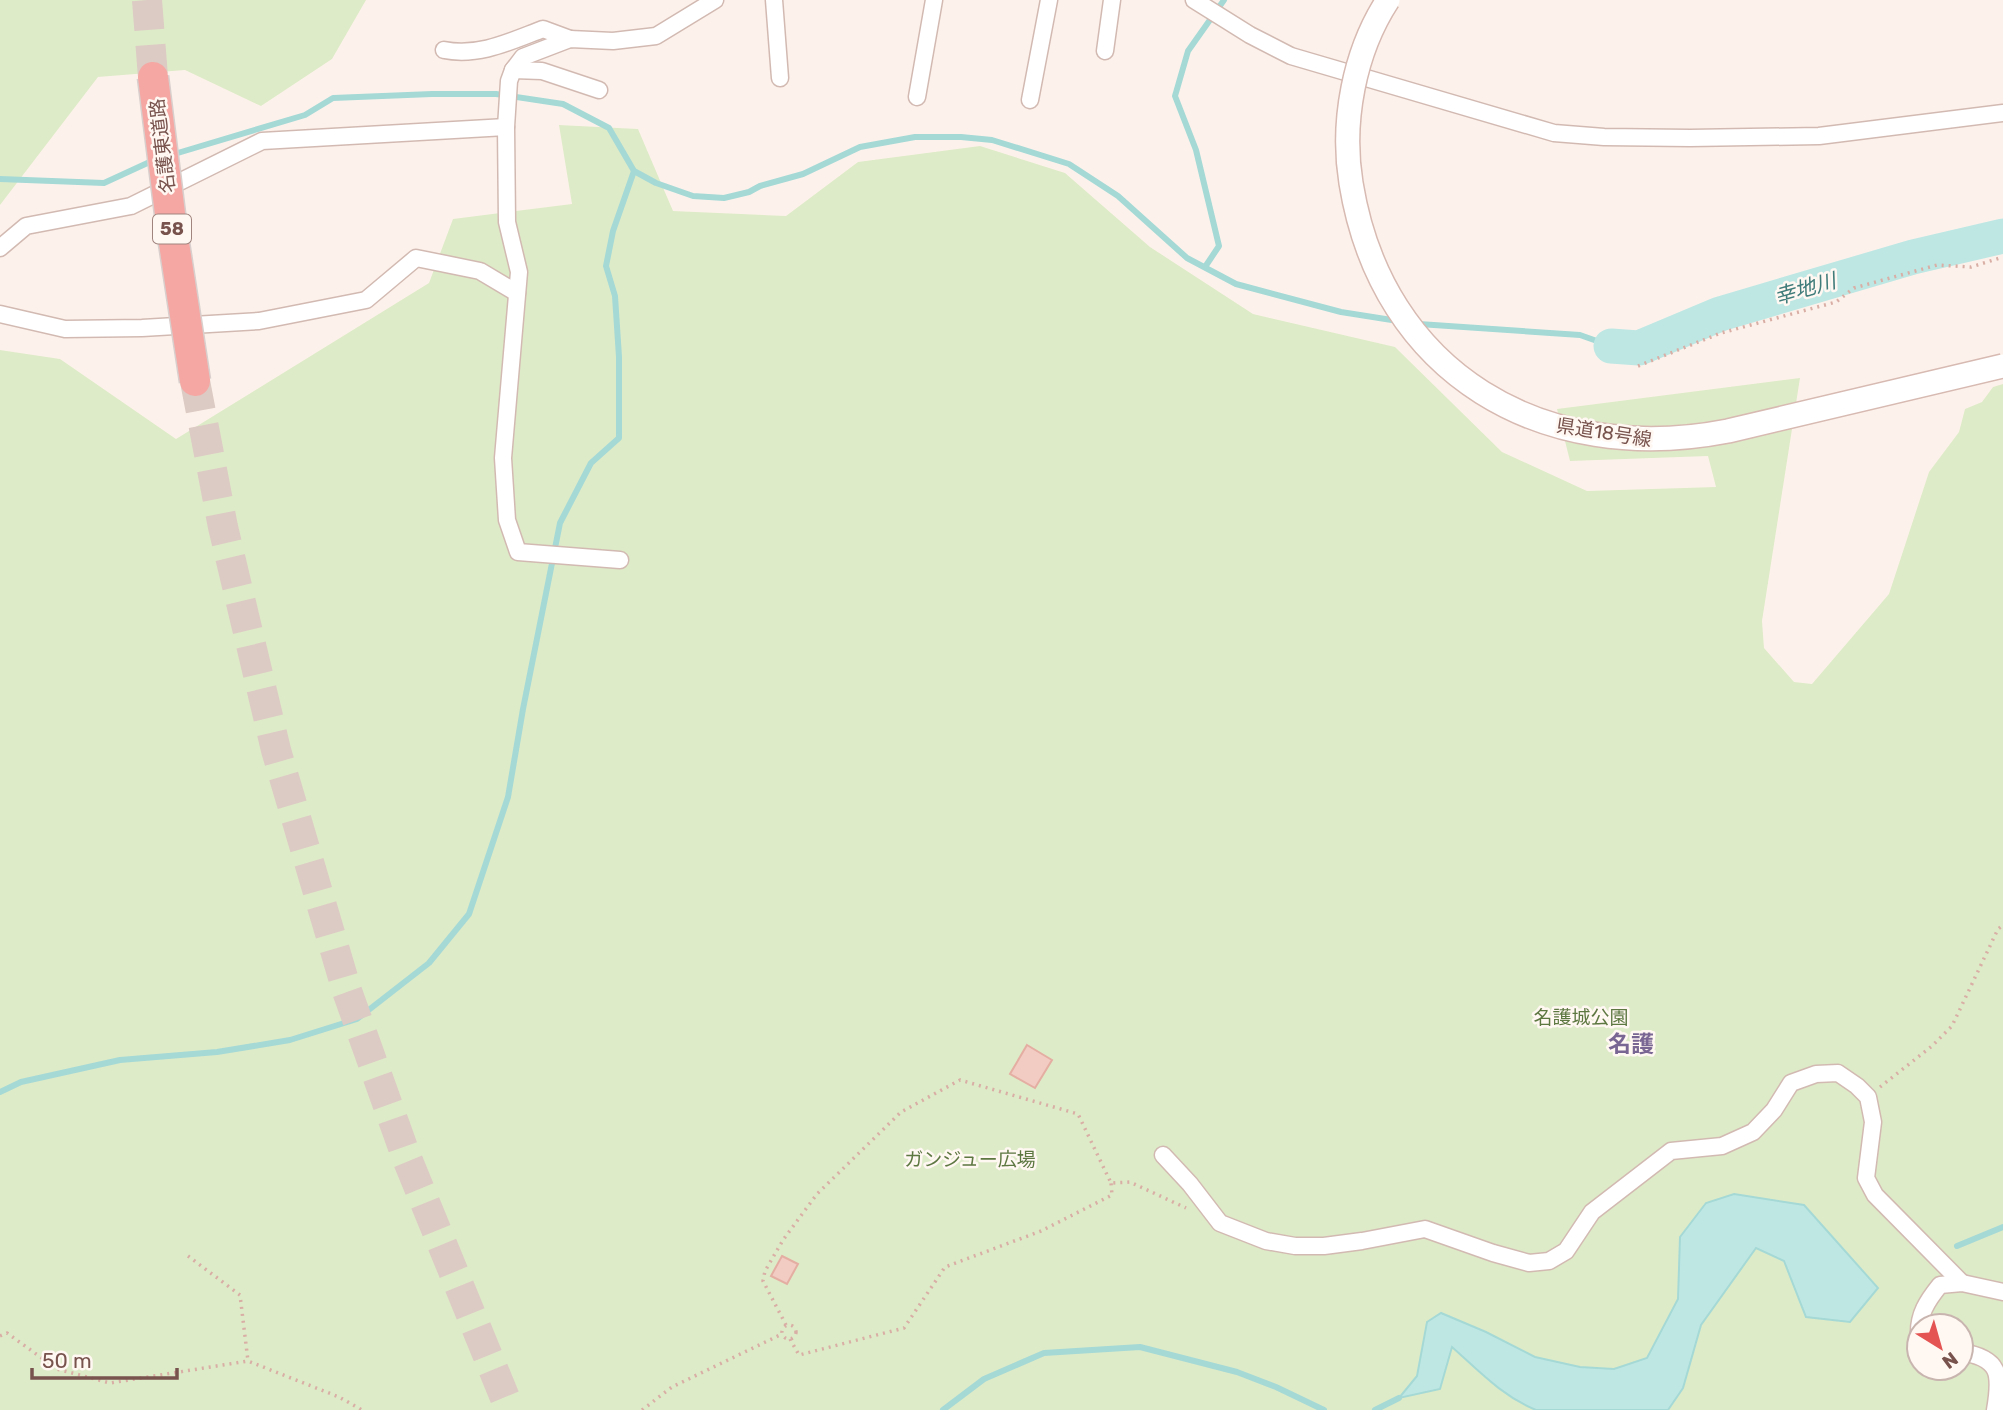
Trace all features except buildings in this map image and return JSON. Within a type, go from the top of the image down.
[{"type":"highway","name":"名護東道路","points":[[153,77],[172,230],[195,381]]},
{"type":"main road","name":"県道18号線","points":[[1388,0],[1367,40],[1351,103],[1347,141],[1355,210],[1367,250],[1399,313],[1421,342],[1442,363],[1496,402],[1549,424],[1596,435],[1659,440],[1728,431],[2003,366]]},
{"type":"street","points":[[444,50],[463,54],[500,46],[543,29],[570,39],[613,41],[656,36],[715,0]]},
{"type":"street","points":[[774,0],[780,78]]},
{"type":"street","points":[[916,97],[934,0]]},
{"type":"street","points":[[1030,100],[1049,0]]},
{"type":"street","points":[[1105,51],[1112,0]]},
{"type":"street","points":[[1200,3],[1291,56],[1554,133],[1604,137],[1774,138],[1830,135],[2003,113]]},
{"type":"street","points":[[570,39],[523,57],[511,75],[506,120],[507,222],[519,272],[503,458],[507,520],[518,552],[620,561]]},
{"type":"street","points":[[511,75],[542,71],[599,90]]},
{"type":"street","points":[[1,247],[26,226],[131,206],[262,141],[506,120]]},
{"type":"street","points":[[0,314],[65,329],[142,328],[258,321],[366,300],[416,258],[481,271],[517,293]]},
{"type":"street","points":[[1163,1155],[1191,1184],[1220,1223],[1266,1241],[1295,1246],[1362,1241],[1426,1228],[1493,1253],[1529,1263],[1549,1261],[1566,1251],[1592,1212],[1671,1152],[1722,1146],[1753,1132],[1774,1110],[1791,1083],[1816,1074],[1838,1073],[1868,1097],[1873,1122],[1866,1178],[1875,1195],[1962,1283]]},
{"type":"street","points":[[1923,1312],[1940,1285],[1962,1283],[2003,1292]]},
{"type":"street","points":[[1975,1353],[1981,1354],[1995,1368],[1999,1386],[1995,1410]]},
{"type":"path","points":[[1639,366],[1721,333],[1836,302],[1854,288],[1937,265],[1971,267],[2003,257]]},
{"type":"path","points":[[1868,1097],[1932,1046],[1952,1026],[1998,929],[2003,925]]},
{"type":"path","points":[[782,1334],[790,1339],[799,1354],[904,1328],[945,1267],[1041,1231],[1112,1195],[1111,1183],[1078,1114],[960,1080],[901,1112],[817,1194],[765,1270],[763,1280],[786,1325]]},
{"type":"path","points":[[1111,1183],[1130,1182],[1220,1223]]},
{"type":"path","points":[[188,1256],[240,1295],[248,1361]]},
{"type":"path","points":[[782,1334],[786,1325]]},
{"type":"path","points":[[786,1325],[792,1325],[797,1330],[790,1339]]},
{"type":"path","points":[[0,1336],[7,1333],[57,1369],[110,1383],[248,1361],[339,1397],[362,1410]]},
{"type":"path","points":[[642,1410],[672,1387],[782,1334]]},
{"type":"green space","points":[[0,0],[366,0],[332,59],[261,106],[185,70],[98,77],[0,205]]},
{"type":"green space","points":[[559,125],[638,129],[673,211],[786,216],[858,162],[980,146],[1065,173],[1150,247],[1253,314],[1395,347],[1502,452],[1587,491],[1716,487],[1708,456],[1570,461],[1557,409],[1800,378],[1762,621],[1764,648],[1794,682],[1812,684],[1889,594],[1929,472],[1959,432],[1965,409],[1982,402],[1993,387],[2003,384],[2003,1410],[0,1410],[0,350],[60,359],[176,439],[429,283],[453,219],[572,204]]},
{"type":"water","points":[[1734,1194],[1804,1205],[1878,1288],[1850,1322],[1806,1317],[1784,1261],[1756,1248],[1701,1325],[1683,1388],[1668,1410],[1536,1410],[1502,1390],[1452,1347],[1440,1389],[1399,1398],[1417,1376],[1427,1322],[1441,1313],[1535,1357],[1580,1367],[1614,1369],[1647,1358],[1678,1299],[1680,1237],[1706,1203]]},
{"type":"waterway","points":[[1205,267],[1219,246],[1196,150],[1175,96],[1188,51],[1224,0]]},
{"type":"waterway","points":[[171,155],[305,115],[333,98],[432,94],[496,94],[563,104],[609,128],[634,171],[656,183],[693,196],[724,198],[749,192],[760,186],[803,174],[860,147],[915,137],[992,140],[1069,164],[1118,196],[1187,258],[1236,284],[1341,312],[1398,321]]},
{"type":"waterway","points":[[0,179],[104,183],[154,160]]},
{"type":"waterway","points":[[0,1092],[21,1082],[120,1060],[217,1052],[290,1040],[357,1019],[429,963],[469,914],[508,797],[560,523],[591,463],[619,438],[619,357],[615,296],[606,266],[613,231],[634,171]]},
{"type":"waterway","name":"幸地川","points":[[1611,346],[1639,348],[1720,314],[1913,257],[2003,236]]},
{"type":"waterway","points":[[1419,324],[1580,335],[1611,346]]},
{"type":"waterway","points":[[1957,1246],[2003,1227]]},
{"type":"waterway","points":[[943,1410],[984,1379],[1044,1353],[1140,1347],[1237,1372],[1324,1410]]},
{"type":"waterway","points":[[1375,1410],[1399,1398]]},
{"type":"tunnel","points":[[147,0],[153,77]]},
{"type":"tunnel","points":[[195,381],[223,527],[276,750],[347,991],[406,1156],[510,1410]]},
{"type":"district","name":"名護","points":[[1631,1044]]},
{"type":"park label","name":"名護城公園","points":[[1581,1017]]},
{"type":"park label","name":"ガンジュー広場","points":[[970,1159]]}]
